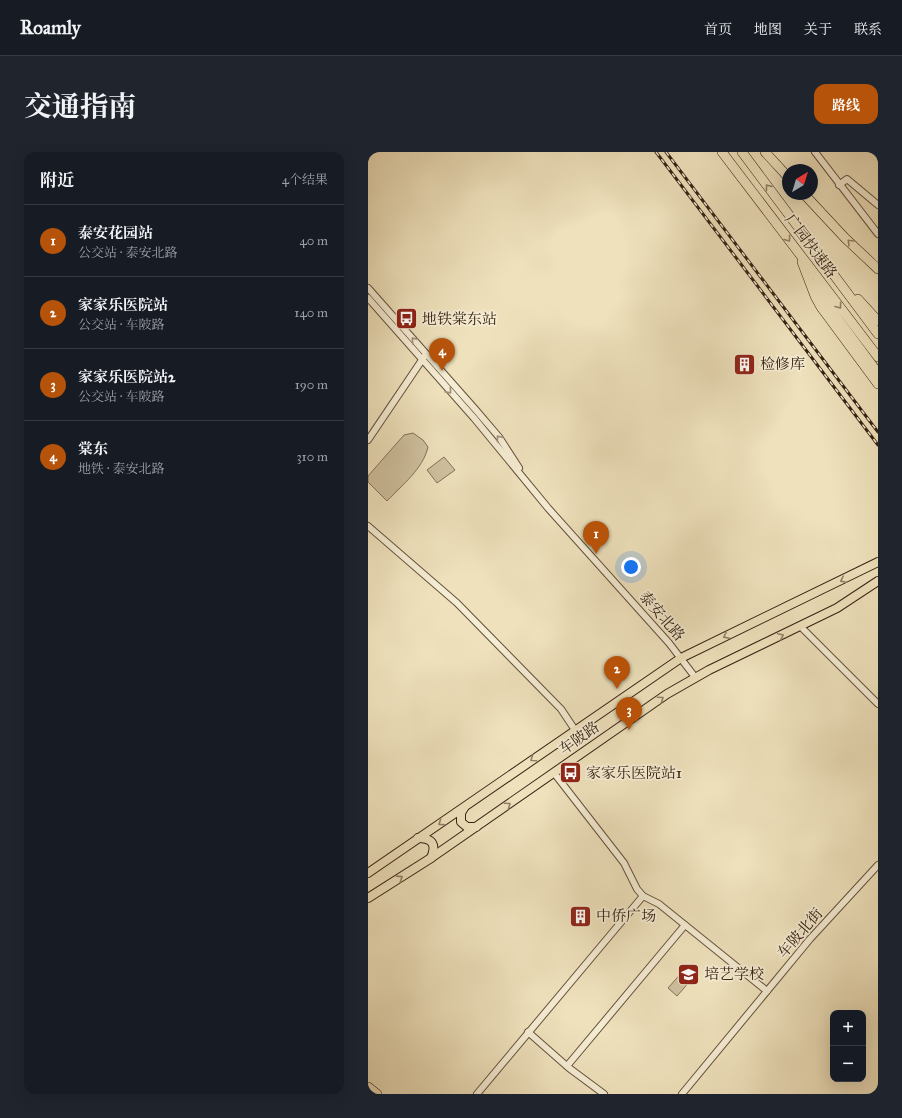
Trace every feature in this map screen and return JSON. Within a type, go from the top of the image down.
[{"type":"highway","name":"广园快速路","points":[[722,152],[878,357]]},
{"type":"highway","name":"广园快速路","points":[[742,152],[878,334]]},
{"type":"highway","points":[[765,152],[782,170]]},
{"type":"highway","points":[[810,200],[845,238],[878,269]]},
{"type":"highway","points":[[799,253],[817,288],[878,373]]},
{"type":"highway","points":[[799,253],[815,296],[821,307],[878,384]]},
{"type":"highway","points":[[834,274],[878,321]]},
{"type":"highway","points":[[368,1087],[377,1094]]},
{"type":"main road","name":"车陂路","points":[[368,873],[681,658],[878,562]]},
{"type":"main road","name":"车陂路","points":[[368,898],[431,858],[667,694],[726,661],[801,627],[853,599],[878,581]]},
{"type":"main road","points":[[464,807],[461,813],[461,822],[467,827],[476,827]]},
{"type":"main road","points":[[418,838],[426,838],[433,843],[434,847],[431,858]]},
{"type":"street","points":[[815,152],[878,234]]},
{"type":"street","points":[[839,185],[847,179],[878,205]]},
{"type":"street","name":"泰安北路","points":[[368,288],[498,437],[527,483]]},
{"type":"street","name":"泰安北路","points":[[368,298],[474,418],[527,483],[681,658],[695,677]]},
{"type":"street","points":[[368,440],[426,354]]},
{"type":"street","points":[[368,526],[457,602],[561,708],[575,730]]},
{"type":"street","points":[[801,627],[878,704]]},
{"type":"street","points":[[554,773],[624,863],[637,889],[643,896],[659,904],[767,991]]},
{"type":"street","name":"车陂北街","points":[[682,1094],[810,939],[878,865]]},
{"type":"street","points":[[477,1094],[643,896]]},
{"type":"street","points":[[567,1066],[685,925]]},
{"type":"street","points":[[528,1032],[567,1066],[604,1094]]},
{"type":"shaded area","points":[[413,433],[423,440],[428,447],[425,455],[417,470],[387,501],[368,482],[368,476],[404,435]]},
{"type":"shaded area","points":[[444,457],[455,470],[437,483],[427,470]]},
{"type":"shaded area","points":[[683,971],[692,979],[677,996],[668,988]]},
{"type":"railway","points":[[656,152],[878,445]]},
{"type":"railway","points":[[666,152],[878,432]]},
{"type":"place","name":"地铁棠东站","points":[[407,319]]},
{"type":"place","name":"检修库","points":[[745,364]]},
{"type":"place","name":"棠东","points":[[442,371]]},
{"type":"place","name":"泰安花园站","points":[[596,554]]},
{"type":"place","name":"家家乐医院站","points":[[617,689]]},
{"type":"place","name":"家家乐医院站2","points":[[629,730]]},
{"type":"place","name":"家家乐医院站1","points":[[571,773]]},
{"type":"place","name":"中侨广场","points":[[580,916]]},
{"type":"place","name":"培艺学校","points":[[688,974]]}]
